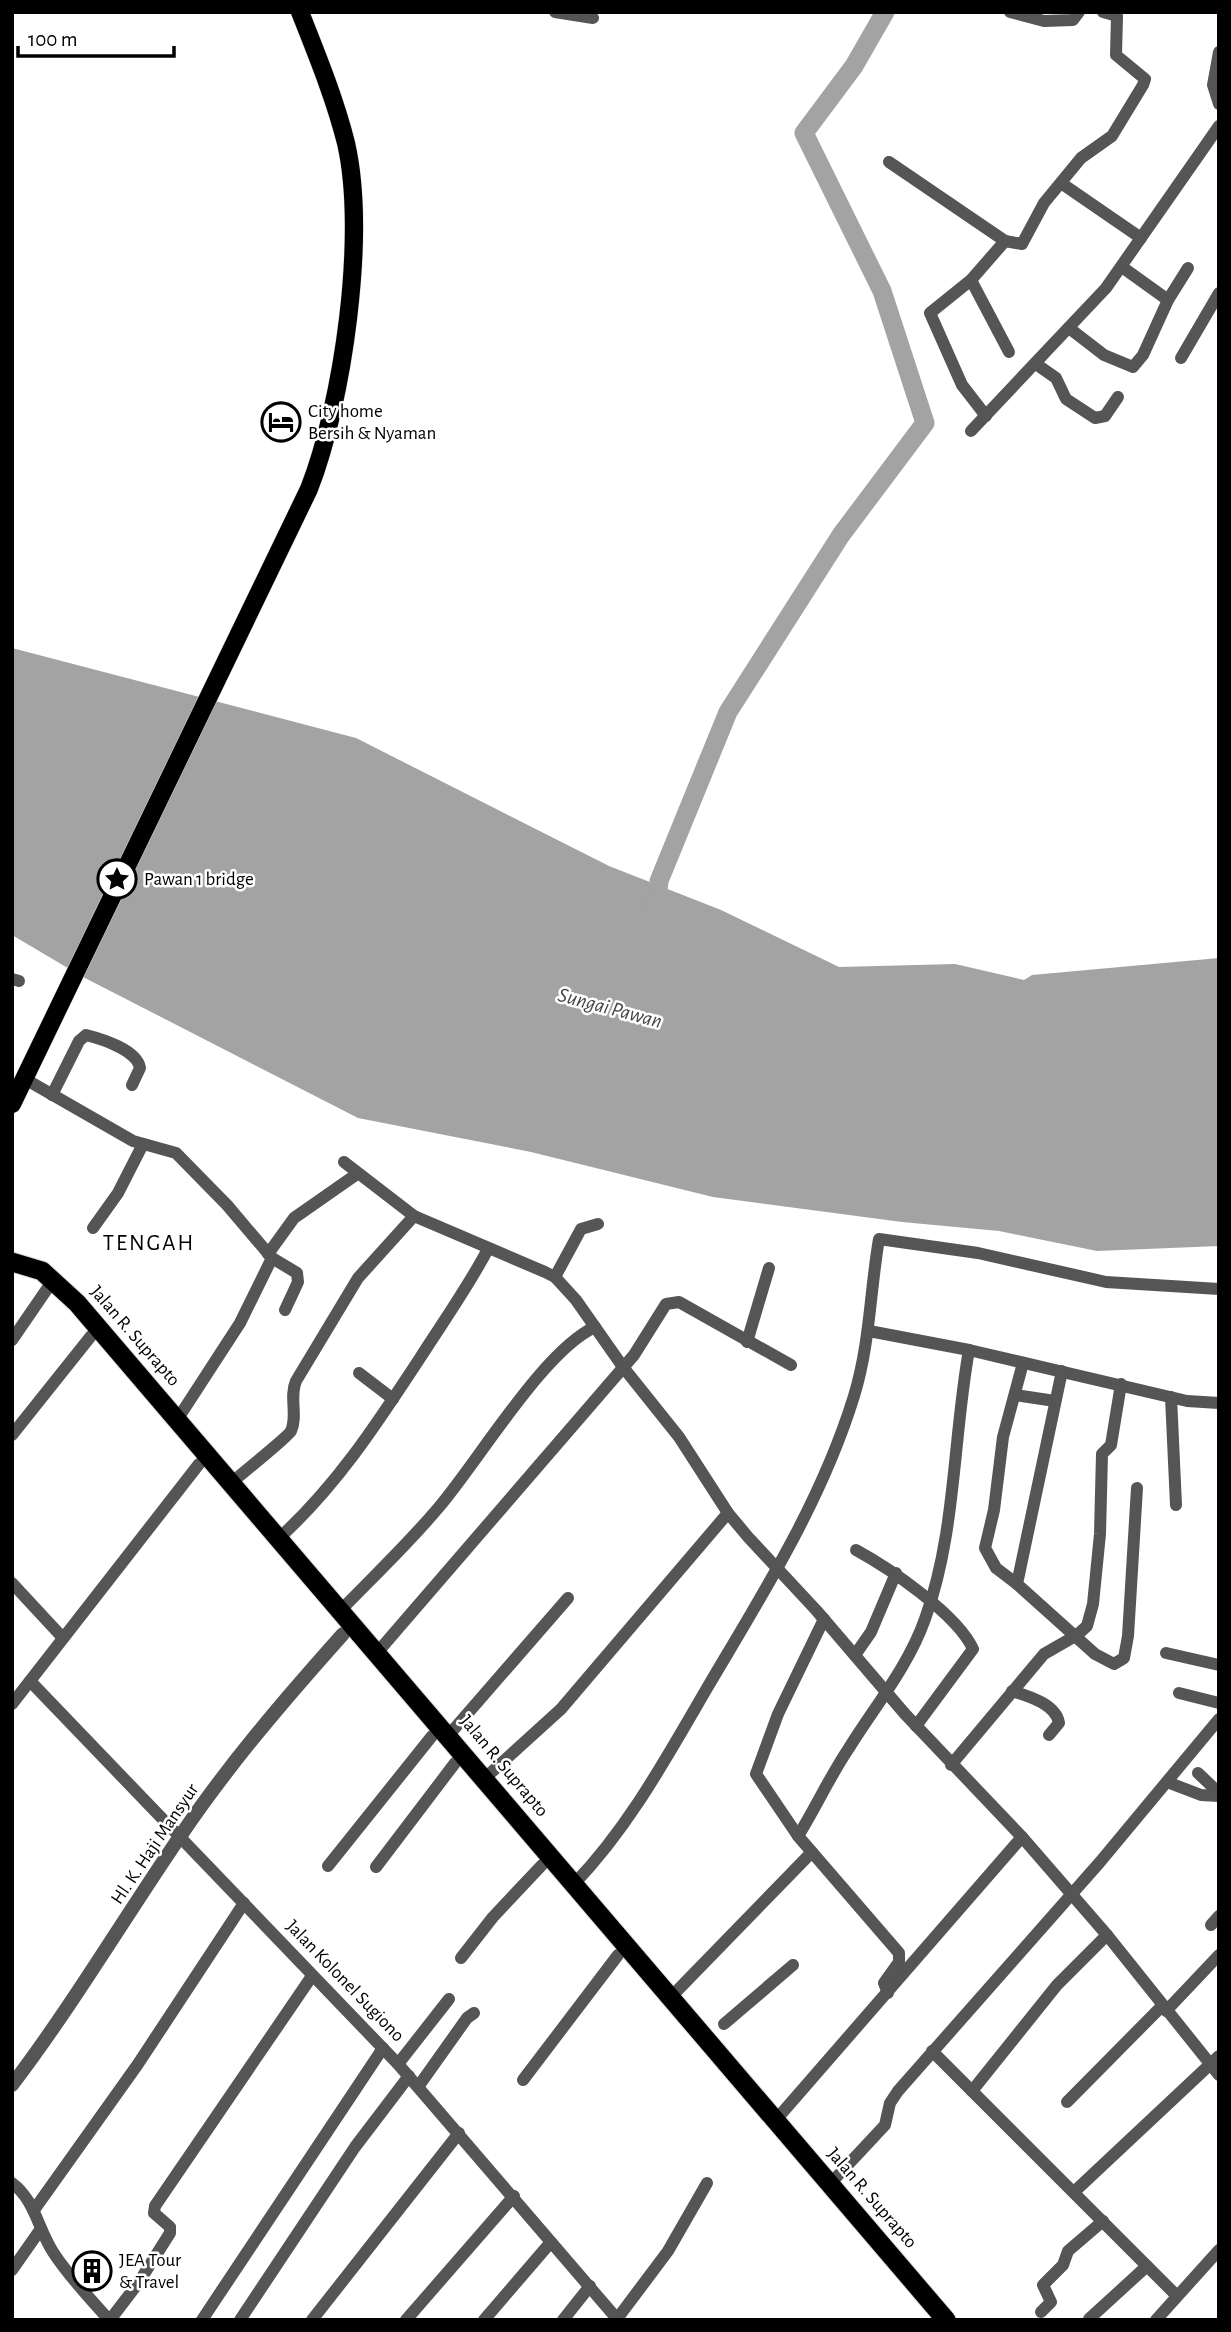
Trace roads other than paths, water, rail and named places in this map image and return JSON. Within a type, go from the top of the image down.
[{"type":"highway","name":"Jalan R. Suprapto","points":[[12,1262],[33,1267],[54,1280],[231,1483],[343,1634],[484,1779],[670,1998],[682,2022],[716,2032],[775,2121],[946,2320]]},
{"type":"highway","name":"Jalan R. Suprapto","points":[[12,1274],[47,1289],[91,1336],[199,1464],[340,1611],[434,1729],[455,1763],[618,1955],[682,2022],[930,2320]]},
{"type":"main road","points":[[12,1104],[52,1026],[320,462],[334,401],[354,251],[354,198],[346,144],[300,12]]},
{"type":"street","points":[[555,12],[593,18]]},
{"type":"street","points":[[1018,13],[1067,22],[1074,19],[1079,12]]},
{"type":"street","points":[[889,162],[1005,241],[1022,244],[1035,216],[1081,158],[1112,136],[1144,82],[1141,74],[1116,55],[1117,16],[1103,12]]},
{"type":"street","points":[[1219,52],[1213,85],[1219,104]]},
{"type":"street","points":[[971,431],[1036,364],[1122,267],[1219,126]]},
{"type":"street","points":[[1061,183],[1141,238]]},
{"type":"street","points":[[986,416],[962,385],[930,315],[947,296],[971,279],[1005,241]]},
{"type":"street","points":[[1122,267],[1168,300]]},
{"type":"street","points":[[1069,328],[1104,355],[1133,367],[1148,346],[1168,300],[1188,268]]},
{"type":"street","points":[[971,279],[1009,352]]},
{"type":"street","points":[[1181,358],[1219,293]]},
{"type":"street","points":[[1036,364],[1056,378],[1064,398],[1095,418],[1105,416],[1118,397]]},
{"type":"street","points":[[52,1094],[79,1041],[86,1035],[118,1048],[138,1060],[140,1068],[132,1085]]},
{"type":"street","points":[[25,1079],[144,1144],[176,1153],[227,1205],[270,1256],[298,1275],[285,1310]]},
{"type":"street","points":[[93,1228],[118,1193],[144,1144]]},
{"type":"street","points":[[344,1162],[357,1174],[364,1175],[389,1200],[414,1216],[555,1277],[679,1437],[728,1513],[951,1765],[1022,1837],[1107,1935],[1164,2008],[1214,2059],[1219,2075]]},
{"type":"street","points":[[177,1420],[240,1323],[270,1256],[294,1218],[357,1174]]},
{"type":"street","points":[[231,1483],[289,1434],[293,1422],[292,1389],[302,1370],[358,1278],[414,1216]]},
{"type":"street","points":[[555,1277],[581,1229],[598,1224]]},
{"type":"street","points":[[574,1884],[610,1844],[637,1803],[800,1531],[844,1425],[869,1331],[878,1243],[882,1238],[978,1253],[1106,1282],[1219,1289]]},
{"type":"street","points":[[267,1532],[338,1475],[393,1399],[488,1249]]},
{"type":"street","points":[[747,1342],[769,1268]]},
{"type":"street","points":[[12,1340],[47,1289]]},
{"type":"street","points":[[376,1654],[623,1367],[670,1302],[679,1302],[791,1365]]},
{"type":"street","points":[[340,1611],[439,1508],[547,1368],[576,1336],[595,1326]]},
{"type":"street","points":[[869,1331],[969,1350],[1171,1397],[1219,1403]]},
{"type":"street","points":[[12,1435],[91,1336]]},
{"type":"street","points":[[798,1836],[845,1753],[887,1693],[924,1622],[948,1517],[958,1412],[969,1350]]},
{"type":"street","points":[[1023,1363],[1003,1437],[995,1510],[985,1548],[992,1563],[1105,1661],[1117,1664],[1124,1658],[1132,1598],[1137,1488]]},
{"type":"street","points":[[1017,1584],[1062,1371]]},
{"type":"street","points":[[359,1373],[393,1399]]},
{"type":"street","points":[[951,1765],[1044,1654],[1087,1626],[1093,1604],[1100,1534],[1102,1454],[1111,1445],[1121,1384]]},
{"type":"street","points":[[1015,1395],[1055,1401]]},
{"type":"street","points":[[1171,1397],[1177,1505]]},
{"type":"street","points":[[12,1704],[199,1464]]},
{"type":"street","points":[[484,1779],[561,1709],[728,1513]]},
{"type":"street","points":[[856,1550],[896,1573],[929,1600],[971,1644],[973,1651],[916,1726]]},
{"type":"street","points":[[855,1655],[882,1610],[896,1573]]},
{"type":"street","points":[[12,1583],[63,1638]]},
{"type":"street","points":[[328,1866],[434,1729],[568,1598]]},
{"type":"street","points":[[824,1619],[778,1714],[756,1773],[798,1836],[899,1953],[899,1962],[884,1983],[888,1993]]},
{"type":"street","name":"Hl. K. Haji Mansyur","points":[[12,2085],[80,1990],[180,1836],[270,1717],[343,1634]]},
{"type":"street","points":[[1166,1653],[1219,1665]]},
{"type":"street","name":"Jalan Kolonel Sugiono","points":[[30,1681],[398,2064],[618,2319]]},
{"type":"street","points":[[1012,1691],[1038,1700],[1058,1717],[1059,1723],[1049,1735]]},
{"type":"street","points":[[1179,1693],[1219,1703]]},
{"type":"street","points":[[830,2184],[885,2125],[890,2103],[932,2051],[1167,1782],[1192,1767],[1219,1719]]},
{"type":"street","points":[[376,1867],[455,1763]]},
{"type":"street","points":[[1192,1767],[1219,1795]]},
{"type":"street","points":[[1167,1782],[1201,1795],[1219,1795]]},
{"type":"street","points":[[775,2121],[1022,1837]]},
{"type":"street","points":[[670,1998],[812,1852]]},
{"type":"street","points":[[461,1958],[492,1917],[542,1865]]},
{"type":"street","points":[[34,2210],[138,2064],[244,1903]]},
{"type":"street","points":[[972,2091],[1057,1985],[1107,1935]]},
{"type":"street","points":[[523,2080],[618,1955]]},
{"type":"street","points":[[1067,2102],[1219,1955]]},
{"type":"street","points":[[716,2032],[793,1965]]},
{"type":"street","points":[[12,2183],[27,2196],[40,2231],[72,2277],[110,2320],[170,2233],[170,2227],[154,2213],[155,2206],[313,1976]]},
{"type":"street","points":[[398,2064],[449,1999]]},
{"type":"street","points":[[418,2087],[467,2018],[474,2013]]},
{"type":"street","points":[[202,2320],[383,2048]]},
{"type":"street","points":[[932,2051],[1176,2295]]},
{"type":"street","points":[[1074,2192],[1214,2059]]},
{"type":"street","points":[[240,2320],[355,2147],[408,2076]]},
{"type":"street","points":[[313,2320],[459,2133]]},
{"type":"street","points":[[618,2319],[668,2251],[707,2183]]},
{"type":"street","points":[[406,2320],[514,2196]]},
{"type":"street","points":[[1041,2312],[1051,2302],[1043,2285],[1063,2265],[1068,2251],[1103,2221]]},
{"type":"street","points":[[12,2270],[40,2231]]},
{"type":"street","points":[[484,2320],[551,2242]]},
{"type":"street","points":[[1156,2320],[1219,2250]]},
{"type":"street","points":[[1089,2319],[1147,2266]]},
{"type":"street","points":[[563,2320],[590,2286]]},
{"type":"water","name":"Sungai Pawan","points":[[12,648],[356,738],[609,866],[721,910],[839,967],[955,964],[1024,980],[1032,975],[1219,958],[1219,1246],[1097,1251],[999,1231],[902,1222],[713,1197],[531,1152],[358,1118],[83,977],[12,935]]},
{"type":"waterway","points":[[656,912],[659,881],[728,712],[841,535],[925,423],[882,291],[804,133],[854,66],[885,12]]},
{"type":"place","name":"City home Bersih & Nyaman","points":[[281,422]]},
{"type":"place","name":"Pawan 1 bridge","points":[[117,879]]},
{"type":"place","name":"JEA Tour & Travel","points":[[92,2271]]},
{"type":"district","name":"TENGAH","points":[[149,1243]]}]
